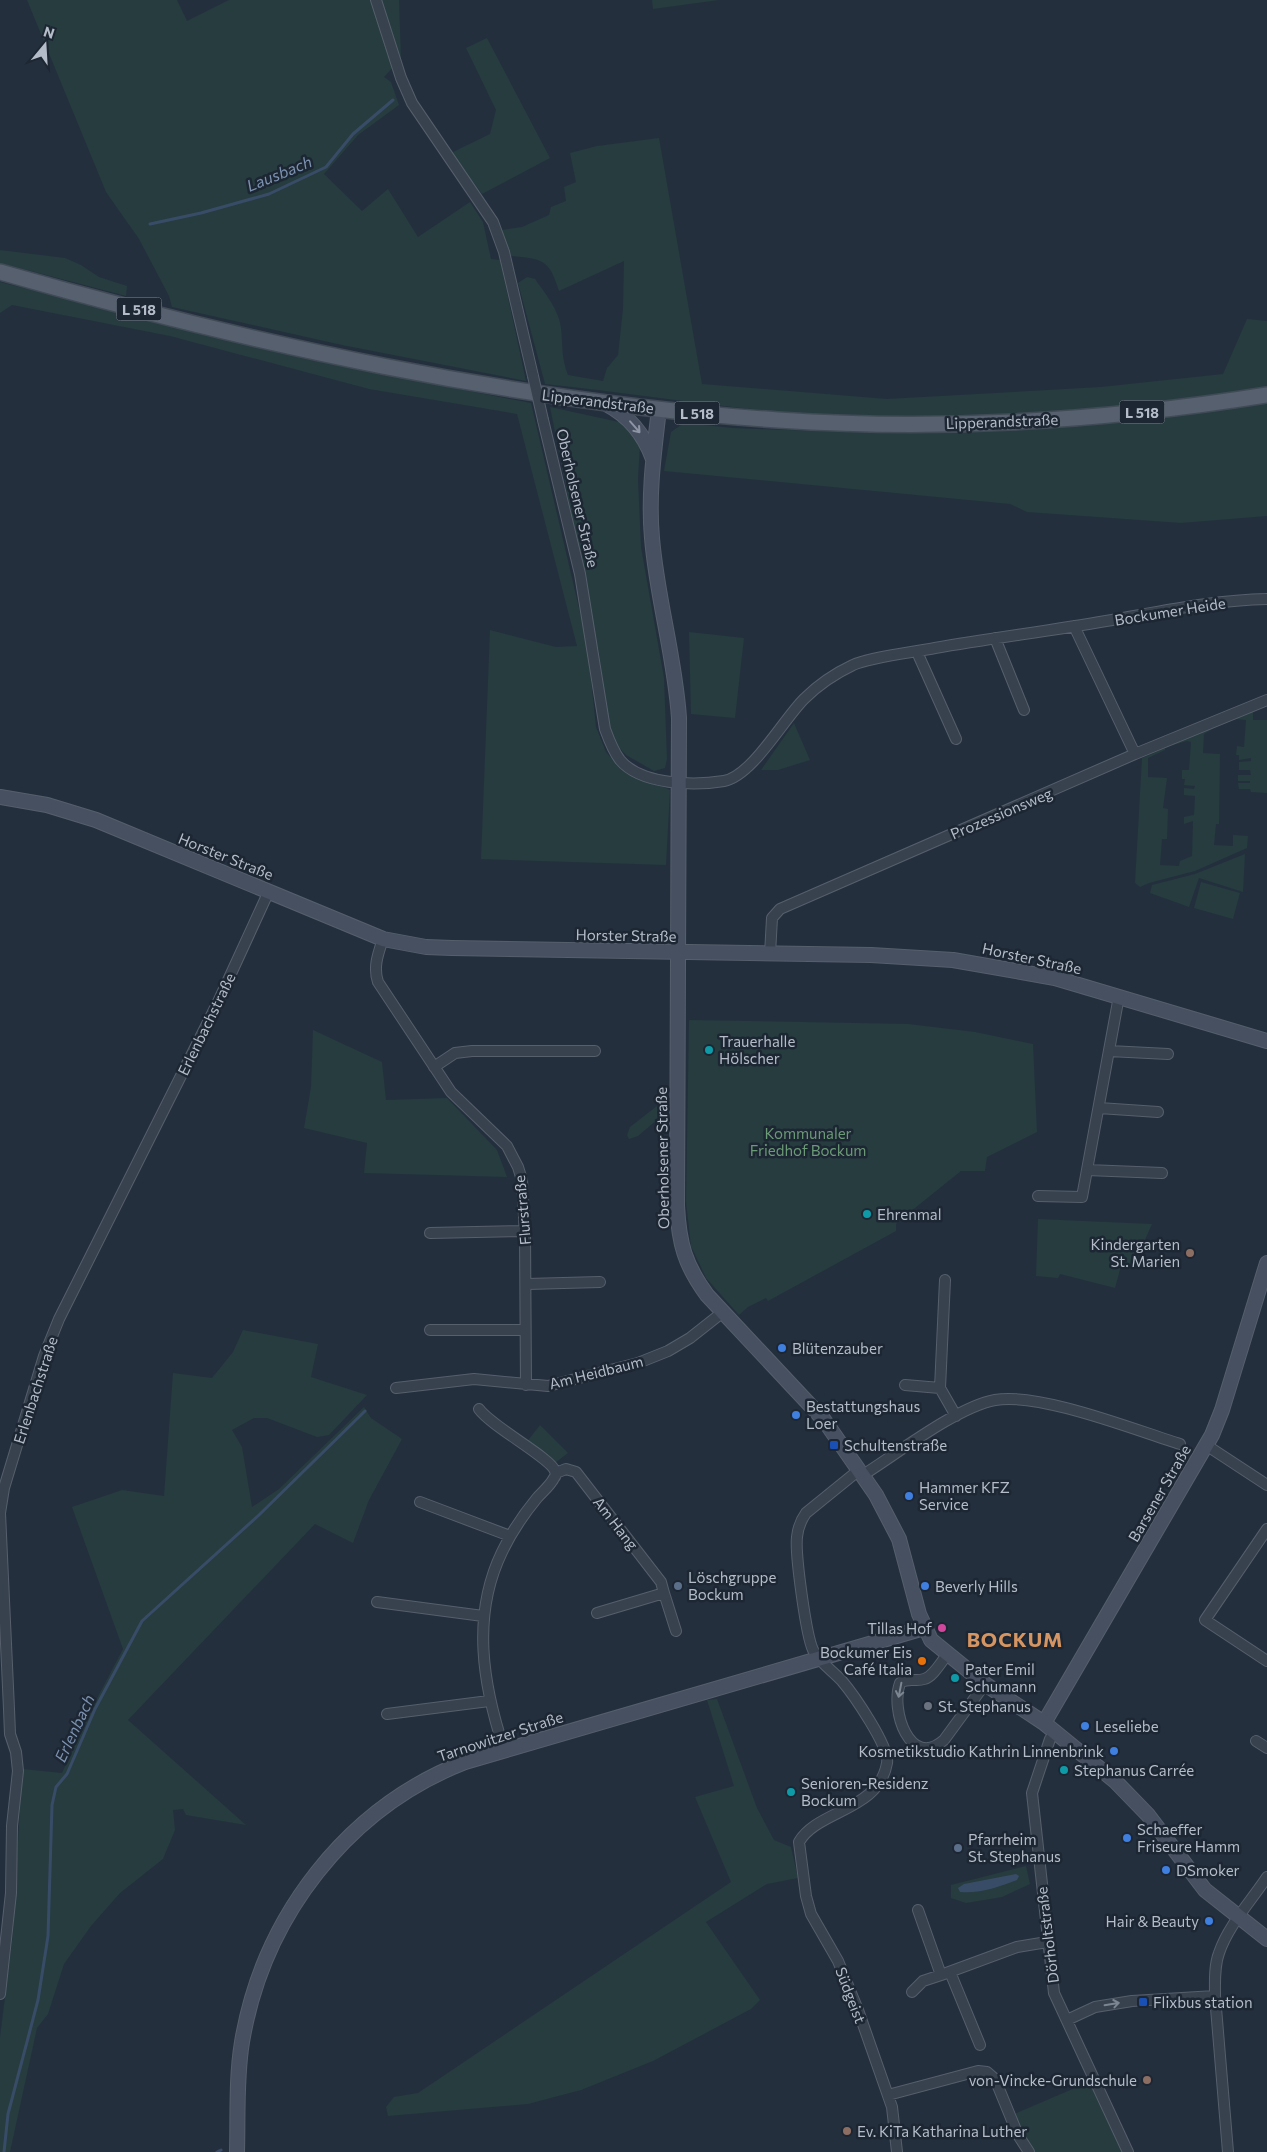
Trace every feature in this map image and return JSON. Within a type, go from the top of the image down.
[{"type":"main road","name":"Lipperandstraße","points":[[0,272],[278,344],[454,379],[606,404],[779,420],[848,423],[1017,422],[1134,413],[1267,394]]},
{"type":"main road","name":"L 518","points":[[606,404],[617,410],[635,426],[653,460]]},
{"type":"main road","name":"Oberholsener Straße","points":[[660,409],[653,460],[652,536],[676,680],[680,782],[677,1206],[683,1255],[695,1278],[723,1312],[824,1420],[887,1512],[899,1539],[924,1628]]},
{"type":"main road","name":"Horster Straße","points":[[0,797],[46,806],[96,820],[383,939],[426,947],[900,956],[953,960],[1027,972],[1119,996],[1267,1041]]},
{"type":"main road","name":"Barsener Straße","points":[[1044,1723],[1206,1445],[1222,1410],[1267,1263]]},
{"type":"main road","points":[[924,1628],[931,1640],[947,1655],[985,1684],[1044,1723],[1138,1803],[1205,1890],[1239,1919],[1267,1939]]},
{"type":"main road","name":"Tarnowitzer Straße","points":[[237,2152],[240,2061],[247,2018],[269,1952],[279,1930],[303,1891],[347,1838],[403,1792],[444,1770],[504,1749],[924,1628]]},
{"type":"street","name":"Oberholsener Straße","points":[[376,0],[401,78],[412,104],[472,187],[493,222],[504,252],[580,574],[605,729],[612,748],[621,761],[651,778],[680,782]]},
{"type":"street","name":"Bockumer Heide","points":[[680,782],[711,782],[735,778],[746,770],[792,711],[826,681],[855,664],[995,638],[1240,600],[1267,599]]},
{"type":"street","points":[[1074,626],[1135,754]]},
{"type":"street","points":[[995,638],[1024,710]]},
{"type":"street","points":[[917,652],[956,739]]},
{"type":"street","name":"Prozessionsweg","points":[[770,954],[772,918],[780,909],[1135,754],[1267,700]]},
{"type":"street","name":"Erlenbachstraße","points":[[0,1994],[11,1893],[12,1826],[18,1772],[16,1752],[10,1734],[0,1513],[4,1488],[44,1356],[59,1319],[218,1002],[269,891]]},
{"type":"street","name":"Flurstraße","points":[[383,939],[375,973],[378,982],[450,1092],[507,1146],[518,1167],[522,1180],[527,1284],[525,1330],[526,1385]]},
{"type":"street","points":[[1038,1196],[1082,1198],[1119,996]]},
{"type":"street","points":[[434,1067],[456,1053],[472,1051],[595,1051]]},
{"type":"street","points":[[1109,1051],[1168,1054]]},
{"type":"street","points":[[1098,1108],[1158,1112]]},
{"type":"street","points":[[1087,1170],[1162,1173]]},
{"type":"street","points":[[430,1233],[525,1231]]},
{"type":"street","points":[[945,1280],[940,1388],[956,1416]]},
{"type":"street","points":[[527,1284],[600,1282]]},
{"type":"street","name":"Am Heidbaum","points":[[396,1388],[474,1379],[548,1386],[638,1363],[675,1347],[723,1312]]},
{"type":"street","points":[[430,1330],[525,1330]]},
{"type":"street","points":[[905,1385],[940,1388]]},
{"type":"street","points":[[819,1658],[813,1649],[807,1626],[797,1532],[800,1521],[820,1500],[956,1416],[996,1400],[1025,1401],[1051,1405],[1180,1444]]},
{"type":"street","points":[[479,1409],[486,1419],[540,1457],[554,1468],[556,1473],[554,1479],[536,1499],[510,1536],[492,1578],[483,1616],[483,1657],[489,1701],[504,1749]]},
{"type":"street","points":[[1206,1445],[1267,1485]]},
{"type":"street","name":"Am Hang","points":[[556,1473],[566,1469],[576,1472],[654,1573],[660,1582],[676,1631]]},
{"type":"street","points":[[420,1502],[510,1536]]},
{"type":"street","points":[[1267,1529],[1205,1620],[1267,1661]]},
{"type":"street","points":[[597,1613],[664,1594]]},
{"type":"street","points":[[377,1602],[483,1616]]},
{"type":"street","points":[[947,1655],[929,1677],[900,1683],[898,1714],[901,1727],[909,1738],[924,1748],[929,1749],[937,1746],[944,1740],[985,1684]]},
{"type":"street","name":"Südgeist","points":[[819,1658],[843,1682],[858,1703],[887,1754],[887,1764],[877,1786],[861,1801],[810,1830],[799,1842],[806,1896],[811,1914],[849,1984],[888,2095],[897,2133],[897,2152]]},
{"type":"street","points":[[387,1714],[489,1701]]},
{"type":"street","name":"Dörholtstraße","points":[[1055,1733],[1050,1739],[1032,1793],[1054,1993],[1128,2152]]},
{"type":"street","points":[[1256,1741],[1267,1748]]},
{"type":"street","points":[[1228,2152],[1215,1996],[1218,1955],[1224,1941],[1267,1877]]},
{"type":"street","points":[[918,1910],[980,2045]]},
{"type":"street","points":[[912,1992],[924,1981],[1017,1946],[1047,1942]]},
{"type":"street","points":[[1066,2020],[1095,2007],[1132,2001],[1215,1996]]},
{"type":"street","points":[[888,2095],[978,2071],[987,2072],[995,2079],[1018,2135],[1029,2152]]},
{"type":"green space","points":[[27,0],[177,0],[187,21],[229,0],[399,0],[401,59],[384,77],[391,82],[399,105],[358,135],[324,174],[362,211],[388,189],[418,237],[470,202],[483,222],[491,259],[500,260],[526,381],[342,345],[172,307],[169,296],[139,239],[106,192]]},
{"type":"green space","points":[[652,0],[719,0],[653,9]]},
{"type":"green space","points":[[487,38],[550,158],[482,194],[451,153],[490,134],[496,110],[466,48]]},
{"type":"green space","points":[[659,138],[702,384],[887,399],[1101,387],[1223,374],[1247,319],[1267,321],[1267,388],[1155,405],[1038,414],[921,418],[808,414],[545,384],[518,283],[527,277],[535,279],[555,308],[560,321],[563,357],[568,375],[603,381],[607,368],[618,355],[623,309],[624,261],[559,291],[552,272],[543,263],[531,258],[511,256],[507,251],[502,230],[522,227],[549,215],[551,207],[566,201],[564,187],[576,182],[570,153],[597,146]]},
{"type":"green space","points":[[0,250],[65,258],[81,265],[99,277],[127,286],[126,296],[0,263]]},
{"type":"green space","points":[[0,282],[306,359],[531,403],[587,642],[596,727],[606,752],[618,766],[670,790],[666,865],[481,859],[490,630],[556,647],[577,646],[517,414],[369,389],[170,336],[12,305],[0,313]]},
{"type":"green space","points":[[1267,403],[1267,516],[1181,523],[1027,512],[1010,504],[664,471],[671,432],[684,423],[733,428],[843,432],[1017,429],[1129,422]]},
{"type":"green space","points":[[550,407],[619,422],[628,428],[640,444],[638,479],[641,547],[664,678],[667,759],[665,768],[654,771],[626,755],[614,742],[609,726],[599,653]]},
{"type":"green space","points":[[689,632],[744,638],[735,718],[691,714]]},
{"type":"green space","points":[[1253,711],[1253,720],[1267,720],[1267,793],[1251,792],[1250,789],[1239,789],[1238,783],[1250,783],[1250,781],[1238,781],[1238,775],[1251,775],[1250,770],[1239,770],[1239,762],[1251,761],[1251,758],[1239,760],[1239,755],[1236,755],[1237,746],[1244,747],[1246,720],[1236,719],[1227,722]]},
{"type":"green space","points":[[794,723],[810,760],[778,770],[761,770]]},
{"type":"green space","points":[[1219,725],[1204,734],[1203,753],[1220,754],[1219,824],[1216,824],[1214,845],[1233,846],[1233,835],[1248,836],[1247,848],[1195,871],[1140,887],[1135,883],[1142,758],[1165,748],[1165,750],[1148,758],[1148,777],[1167,778],[1163,808],[1168,809],[1167,839],[1162,839],[1160,865],[1179,866],[1180,861],[1192,856],[1193,821],[1184,824],[1184,817],[1194,815],[1195,796],[1184,795],[1184,788],[1194,789],[1195,786],[1184,785],[1185,779],[1182,779],[1182,770],[1189,770],[1191,742],[1187,741],[1170,746]]},
{"type":"green space","points":[[1245,854],[1243,892],[1199,878],[1189,907],[1150,893],[1152,885],[1195,874]]},
{"type":"green space","points":[[1201,882],[1240,893],[1233,919],[1194,908]]},
{"type":"green space","name":"Kommunaler Friedhof Bockum","points":[[689,1020],[908,1024],[975,1032],[1033,1044],[1037,1132],[987,1157],[985,1171],[961,1171],[900,1220],[896,1224],[896,1231],[768,1301],[766,1298],[748,1307],[739,1315],[706,1278],[691,1246],[686,1202]]},
{"type":"green space","points":[[313,1030],[382,1062],[386,1100],[447,1098],[497,1150],[507,1177],[364,1173],[367,1143],[304,1128],[311,1087]]},
{"type":"green space","points":[[666,1099],[666,1112],[638,1136],[629,1139],[627,1135],[630,1127]]},
{"type":"green space","points":[[1038,1219],[1152,1224],[1141,1249],[1128,1268],[1121,1266],[1115,1288],[1060,1274],[1058,1278],[1036,1276]]},
{"type":"green space","points":[[243,1330],[318,1344],[311,1377],[367,1395],[329,1435],[317,1437],[267,1418],[254,1418],[232,1430],[242,1447],[252,1507],[279,1489],[364,1407],[371,1418],[402,1439],[369,1500],[353,1543],[315,1524],[128,1720],[246,1825],[186,1815],[183,1809],[173,1810],[175,1830],[163,1859],[120,1893],[91,1926],[64,1964],[48,2014],[37,2028],[10,2152],[0,2152],[0,2037],[13,1933],[22,1769],[62,1773],[92,1708],[123,1649],[72,1507],[122,1490],[164,1496],[173,1373],[212,1378],[233,1352]]},
{"type":"green space","points":[[540,1425],[568,1453],[555,1463],[526,1443]]},
{"type":"green space","points":[[717,1699],[757,1808],[774,1840],[791,1847],[798,1878],[767,1884],[706,1922],[760,2000],[751,2009],[653,2061],[581,2090],[528,2104],[388,2116],[386,2107],[394,2097],[418,2093],[731,1882],[695,1797],[734,1786],[707,1700]]},
{"type":"green space","points":[[1026,1866],[1030,1884],[1002,1897],[966,1903],[951,1898],[951,1885]]},
{"type":"green space","points":[[1089,2082],[1122,2152],[1032,2152],[1012,2115]]},
{"type":"water","points":[[1016,1874],[1019,1876],[1017,1880],[989,1889],[960,1892],[958,1888],[964,1884]]},
{"type":"waterway","name":"Lausbach","points":[[150,224],[201,213],[269,194],[326,167],[353,134],[393,100]]},
{"type":"waterway","name":"Erlenbach","points":[[4,2152],[8,2114],[38,2000],[48,1936],[52,1805],[56,1787],[67,1774],[95,1709],[142,1621],[259,1515],[365,1411]]},
{"type":"waterway","points":[[217,2152],[221,2150]]},
{"type":"place","name":"Trauerhalle Hölscher","points":[[709,1050]]},
{"type":"place","name":"Ehrenmal","points":[[867,1214]]},
{"type":"place","name":"Kindergarten St. Marien","points":[[1190,1253]]},
{"type":"place","name":"Blütenzauber","points":[[782,1348]]},
{"type":"place","name":"Bestattungshaus Loer","points":[[796,1415]]},
{"type":"place","name":"Schultenstraße","points":[[834,1445]]},
{"type":"place","name":"Hammer KFZ Service","points":[[909,1496]]},
{"type":"place","name":"Löschgruppe Bockum","points":[[678,1586]]},
{"type":"place","name":"Beverly Hills","points":[[925,1586]]},
{"type":"place","name":"Tillas Hof","points":[[942,1628]]},
{"type":"place","name":"Bockumer Eis Café Italia","points":[[922,1661]]},
{"type":"place","name":"Pater Emil Schumann","points":[[955,1678]]},
{"type":"place","name":"St. Stephanus","points":[[928,1706]]},
{"type":"place","name":"Leseliebe","points":[[1085,1726]]},
{"type":"place","name":"Kosmetikstudio Kathrin Linnenbrink","points":[[1114,1751]]},
{"type":"place","name":"Stephanus Carrée","points":[[1064,1770]]},
{"type":"place","name":"Senioren-Residenz Bockum","points":[[791,1792]]},
{"type":"place","name":"Schaeffer Friseure Hamm","points":[[1127,1838]]},
{"type":"place","name":"Pfarrheim St. Stephanus","points":[[958,1848]]},
{"type":"place","name":"DSmoker","points":[[1166,1870]]},
{"type":"place","name":"Hair & Beauty","points":[[1209,1921]]},
{"type":"place","name":"Flixbus station","points":[[1143,2002]]},
{"type":"place","name":"von-Vincke-Grundschule","points":[[1147,2080]]},
{"type":"place","name":"Ev. KiTa Katharina Luther","points":[[847,2131]]},
{"type":"district","name":"BOCKUM","points":[[1015,1639]]}]
